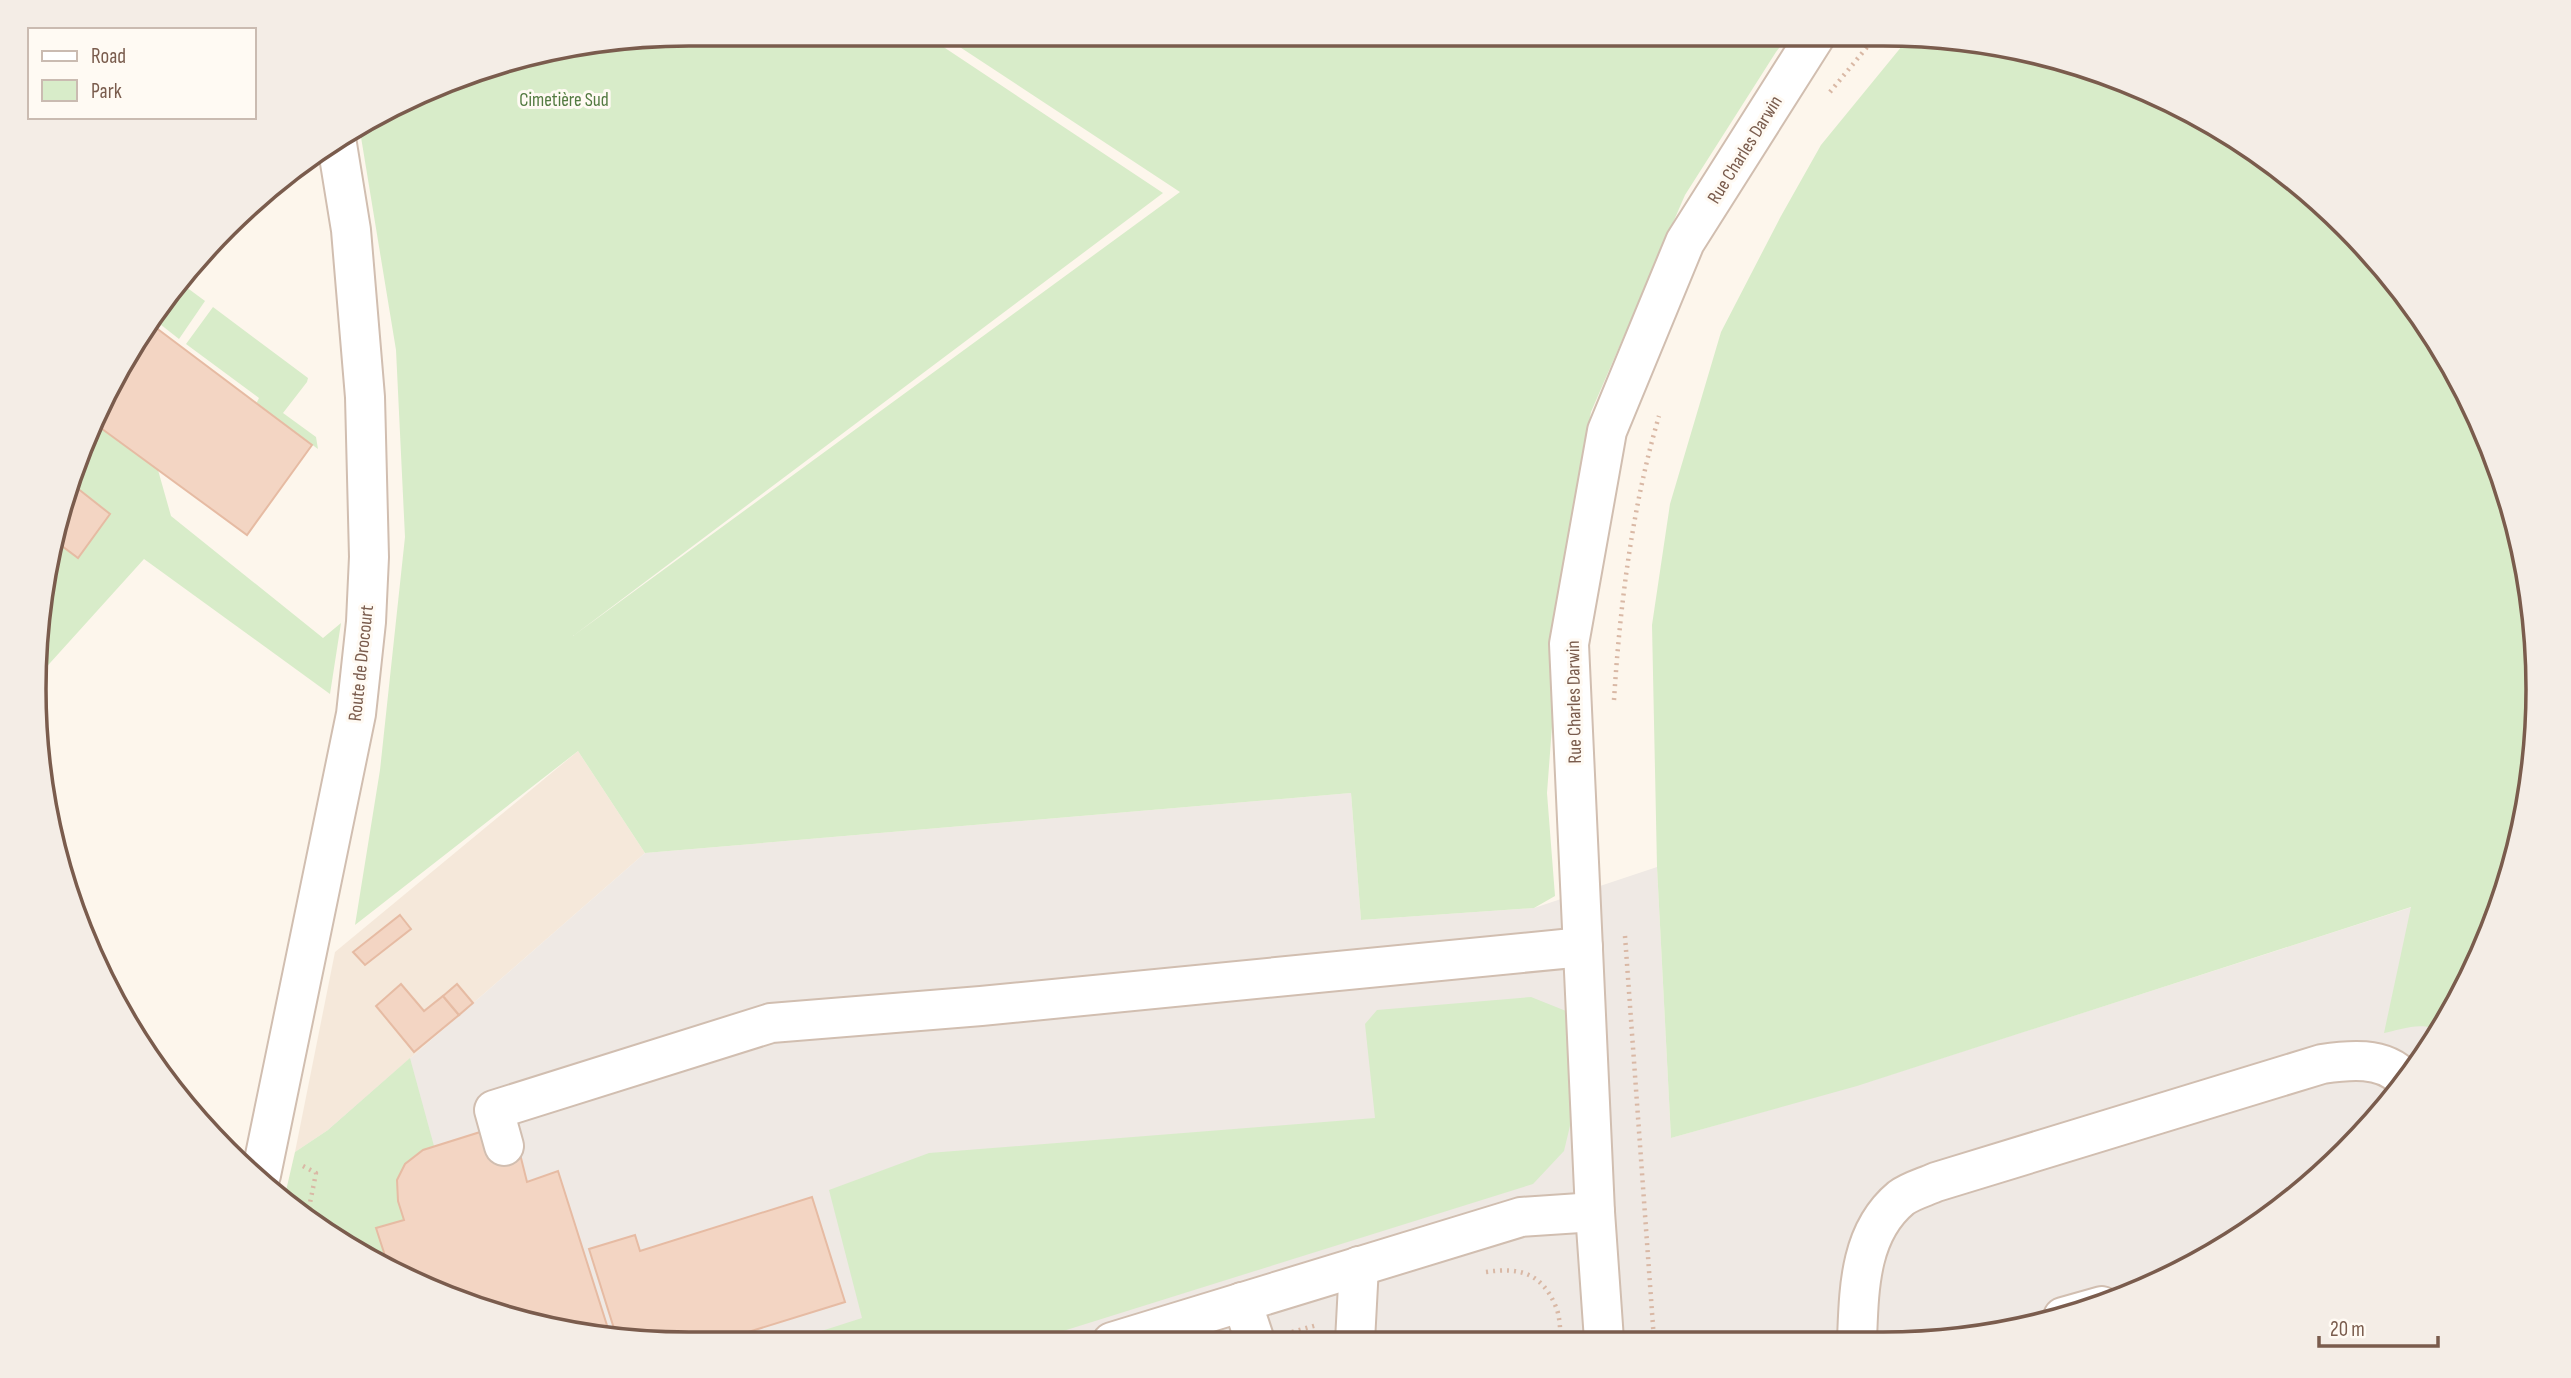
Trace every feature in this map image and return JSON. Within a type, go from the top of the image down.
[{"type":"street","name":"Rue Charles Darwin","points":[[1603,1332],[1595,1212],[1569,644],[1607,431],[1685,242],[1808,46]]},
{"type":"street","name":"Route de Drocourt","points":[[262,1170],[356,714],[366,622],[369,558],[365,397],[351,230],[338,150]]},
{"type":"street","points":[[504,1146],[494,1110],[771,1023],[981,1006],[1583,947]]},
{"type":"street","points":[[1858,1332],[1866,1250],[1875,1228],[1902,1197],[1936,1182],[2322,1064],[2344,1061],[2371,1063],[2384,1066],[2398,1074]]},
{"type":"street","points":[[1144,1332],[1521,1217],[1595,1212]]},
{"type":"street","points":[[1355,1327],[1359,1266]]},
{"type":"street","points":[[1242,1302],[1268,1332]]},
{"type":"path","points":[[1828,95],[1868,46]]},
{"type":"path","points":[[1614,705],[1619,628],[1644,467],[1662,406]]},
{"type":"path","points":[[1625,928],[1653,1332]]},
{"type":"path","points":[[1474,1276],[1511,1269],[1537,1279],[1557,1308],[1560,1332]]},
{"type":"path","points":[[1314,1332],[1355,1327]]},
{"type":"shaded area","points":[[578,751],[645,853],[328,1130],[295,1152],[335,952]]},
{"type":"shaded area","points":[[1351,793],[1361,920],[1534,908],[1657,867],[1671,1138],[1871,1081],[2412,907],[2444,1001],[2417,1047],[2366,1113],[2306,1173],[2240,1224],[2167,1266],[2128,1284],[2049,1311],[1966,1327],[1882,1332],[647,1331],[605,1327],[522,1311],[443,1284],[356,1240],[328,1130],[645,853]]},
{"type":"green space","name":"Cimetière Sud","points":[[942,46],[1163,193],[573,636],[1180,192],[958,46],[1781,46],[1685,195],[1591,412],[1565,554],[1547,793],[1555,896],[1534,908],[1361,920],[1351,793],[645,853],[578,751],[355,925],[380,770],[405,537],[396,350],[361,136],[443,94],[522,67],[563,58],[647,47]]},
{"type":"green space","points":[[1902,46],[1966,51],[2049,67],[2128,94],[2167,112],[2240,154],[2274,178],[2337,234],[2366,265],[2417,331],[2459,404],[2477,443],[2504,522],[2520,605],[2526,689],[2520,773],[2504,856],[2477,935],[2429,1027],[2419,1026],[2384,1033],[2411,907],[1857,1086],[1671,1138],[1657,867],[1652,625],[1670,504],[1721,332],[1821,145]]},
{"type":"green space","points":[[186,287],[205,301],[179,339],[159,324]]},
{"type":"green space","points":[[213,307],[308,378],[283,413],[316,437],[318,449],[256,404],[259,398],[186,344]]},
{"type":"green space","points":[[101,428],[158,470],[171,516],[323,638],[341,623],[330,694],[144,559],[47,667],[51,605],[62,546],[78,558],[110,514],[78,489]]},
{"type":"green space","points":[[1531,997],[1566,1011],[1574,1109],[1564,1151],[1533,1184],[1060,1332],[818,1332],[862,1318],[829,1190],[929,1153],[1375,1118],[1365,1024],[1377,1010]]},
{"type":"green space","points":[[410,1058],[434,1146],[411,1158],[401,1174],[399,1195],[404,1220],[376,1228],[385,1256],[331,1224],[286,1191],[295,1152],[328,1130]]},
{"type":"building","points":[[156,328],[312,445],[247,535],[101,428],[132,367]]},
{"type":"building","points":[[78,489],[110,514],[78,558],[62,546]]},
{"type":"building","points":[[400,915],[411,929],[365,965],[353,952]]},
{"type":"building","points":[[401,984],[424,1011],[443,996],[459,1015],[414,1052],[376,1006]]},
{"type":"building","points":[[457,984],[473,1003],[459,1015],[443,996]]},
{"type":"building","points":[[512,1122],[527,1182],[558,1171],[608,1327],[522,1311],[443,1284],[385,1256],[376,1228],[404,1220],[398,1201],[397,1180],[405,1164],[423,1150]]},
{"type":"building","points":[[812,1197],[845,1302],[748,1332],[647,1331],[614,1328],[589,1249],[635,1235],[640,1251]]}]
